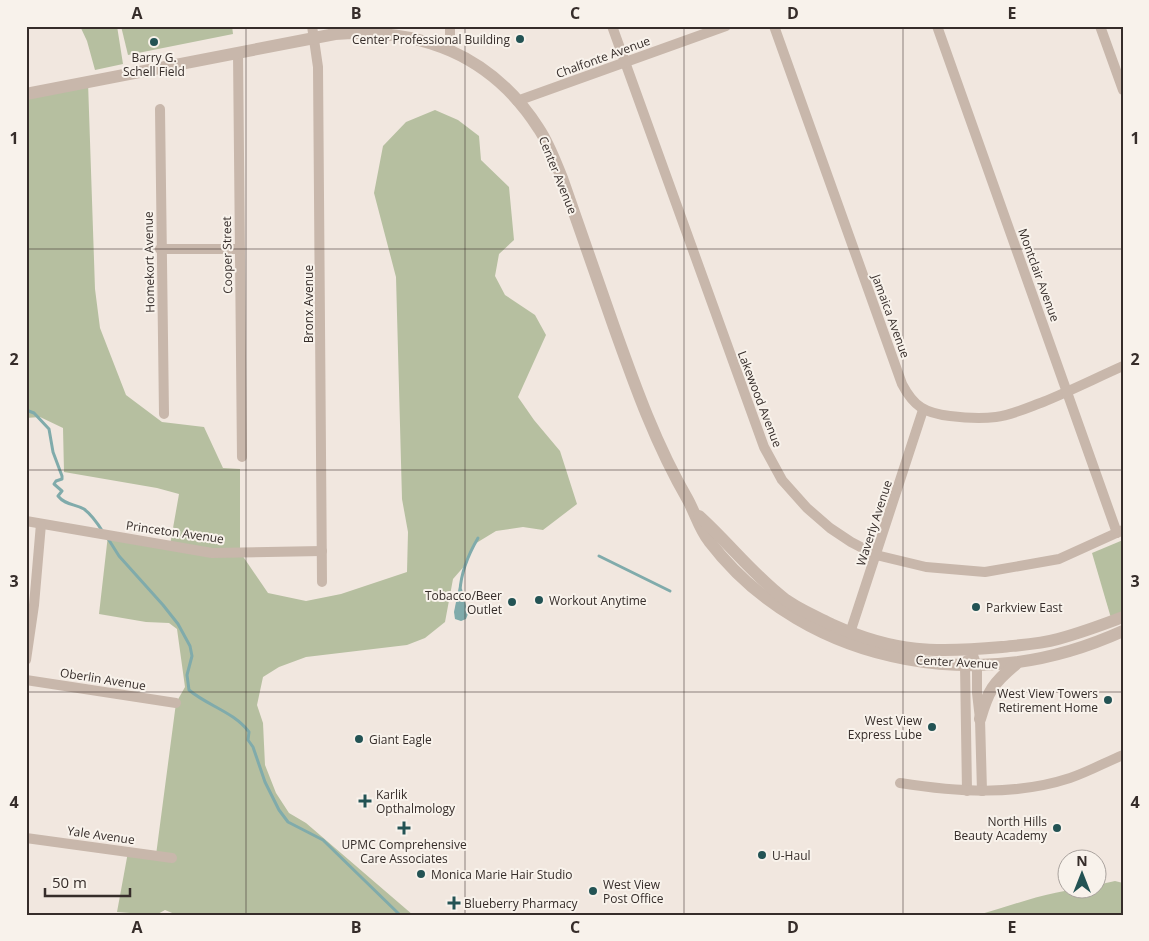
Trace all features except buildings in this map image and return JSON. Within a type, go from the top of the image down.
[{"type":"street","points":[[450,26],[450,49]]},
{"type":"street","name":"Lakewood Avenue","points":[[612,26],[764,447],[782,480],[807,508],[844,538],[876,555],[926,567],[985,572],[1059,559],[1120,532]]},
{"type":"street","name":"Chalfonte Avenue","points":[[518,100],[726,26]]},
{"type":"street","name":"Jamaica Avenue","points":[[774,26],[902,384],[915,404],[923,410]]},
{"type":"street","name":"Montclair Avenue","points":[[936,26],[1067,392],[1120,532]]},
{"type":"street","points":[[1100,26],[1123,90]]},
{"type":"street","name":"Center Avenue","points":[[26,94],[238,53],[313,33],[381,33],[412,37],[450,49],[488,73],[518,100],[551,151],[640,400],[666,460],[694,510],[707,540],[745,581],[802,622],[849,638],[886,655],[914,661],[971,665],[1016,664],[1066,652],[1123,631]]},
{"type":"street","name":"Bronx Avenue","points":[[313,33],[318,67],[322,582]]},
{"type":"street","name":"Cooper Street","points":[[238,53],[242,457]]},
{"type":"street","name":"Homekort Avenue","points":[[160,109],[160,249],[164,414]]},
{"type":"street","points":[[160,249],[240,250]]},
{"type":"street","points":[[923,410],[966,418],[996,417],[1020,411],[1123,366]]},
{"type":"street","name":"Waverly Avenue","points":[[849,638],[923,410]]},
{"type":"street","name":"Princeton Avenue","points":[[26,521],[212,553],[322,551]]},
{"type":"street","points":[[26,660],[34,605],[41,524]]},
{"type":"street","name":"Center Avenue","points":[[849,638],[930,651],[971,650],[1029,645],[1057,639],[1123,617]]},
{"type":"street","points":[[967,791],[971,650]]},
{"type":"street","points":[[980,719],[987,696],[993,686],[1001,676],[1016,664]]},
{"type":"street","points":[[971,665],[980,719],[982,791]]},
{"type":"street","name":"Oberlin Avenue","points":[[26,680],[176,702]]},
{"type":"street","points":[[900,782],[940,789],[967,791],[1006,790],[1038,786],[1073,777],[1123,755]]},
{"type":"street","name":"Yale Avenue","points":[[26,838],[172,858]]},
{"type":"green space","points":[[80,26],[117,26],[123,64],[95,70],[87,41]]},
{"type":"green space","name":"Barry G. Schell Field","points":[[121,26],[232,26],[233,34],[128,55]]},
{"type":"green space","points":[[88,82],[95,289],[100,328],[126,395],[162,422],[204,427],[223,468],[240,469],[240,552],[268,593],[306,601],[341,594],[407,572],[408,532],[402,499],[396,277],[374,193],[383,146],[406,122],[435,110],[458,120],[479,136],[481,160],[509,187],[514,240],[499,254],[495,276],[505,295],[535,315],[546,335],[518,397],[560,451],[577,504],[543,530],[523,527],[496,531],[473,545],[467,563],[453,579],[445,622],[425,638],[407,645],[306,657],[279,667],[263,677],[257,705],[263,723],[265,765],[276,793],[289,813],[306,823],[413,915],[177,915],[165,910],[156,915],[117,912],[128,852],[156,855],[176,703],[185,687],[177,629],[169,623],[146,622],[99,614],[108,535],[170,545],[179,494],[157,488],[64,472],[63,428],[40,417],[26,418],[26,94]]},
{"type":"green space","points":[[1123,540],[1123,614],[1111,618],[1092,553]]},
{"type":"green space","points":[[1115,881],[1123,883],[1123,915],[978,915],[1056,893],[1056,898],[1106,898],[1106,883]]},
{"type":"water","points":[[459,587],[462,589],[468,614],[466,619],[461,621],[455,619],[454,612]]},
{"type":"waterway","points":[[26,410],[34,413],[49,429],[53,452],[62,476],[62,479],[54,484],[62,491],[58,496],[67,503],[84,509],[103,532]]},
{"type":"waterway","points":[[107,537],[119,556],[178,624],[190,646],[192,656],[187,675],[189,690],[236,719],[249,732],[248,740],[253,747],[265,782],[279,810],[288,822],[323,840],[400,915]]},
{"type":"waterway","points":[[460,591],[466,564],[478,538]]},
{"type":"waterway","points":[[599,556],[670,591]]},
{"type":"place","name":"Center Professional Building","points":[[520,39]]},
{"type":"place","name":"Barry G. Schell Field","points":[[154,42]]},
{"type":"place","name":"Workout Anytime","points":[[539,600]]},
{"type":"place","name":"Tobacco/Beer Outlet","points":[[512,602]]},
{"type":"place","name":"Parkview East","points":[[976,607]]},
{"type":"place","name":"West View Towers Retirement Home","points":[[1108,700]]},
{"type":"place","name":"West View Express Lube","points":[[932,727]]},
{"type":"place","name":"Giant Eagle","points":[[359,739]]},
{"type":"place","name":"Karlik Opthalmology","points":[[365,801]]},
{"type":"place","name":"UPMC Comprehensive Care Associates","points":[[404,828]]},
{"type":"place","name":"North Hills Beauty Academy","points":[[1057,828]]},
{"type":"place","name":"U-Haul","points":[[762,855]]},
{"type":"place","name":"Monica Marie Hair Studio","points":[[421,874]]},
{"type":"place","name":"West View Post Office","points":[[593,891]]},
{"type":"place","name":"Blueberry Pharmacy","points":[[454,903]]}]
